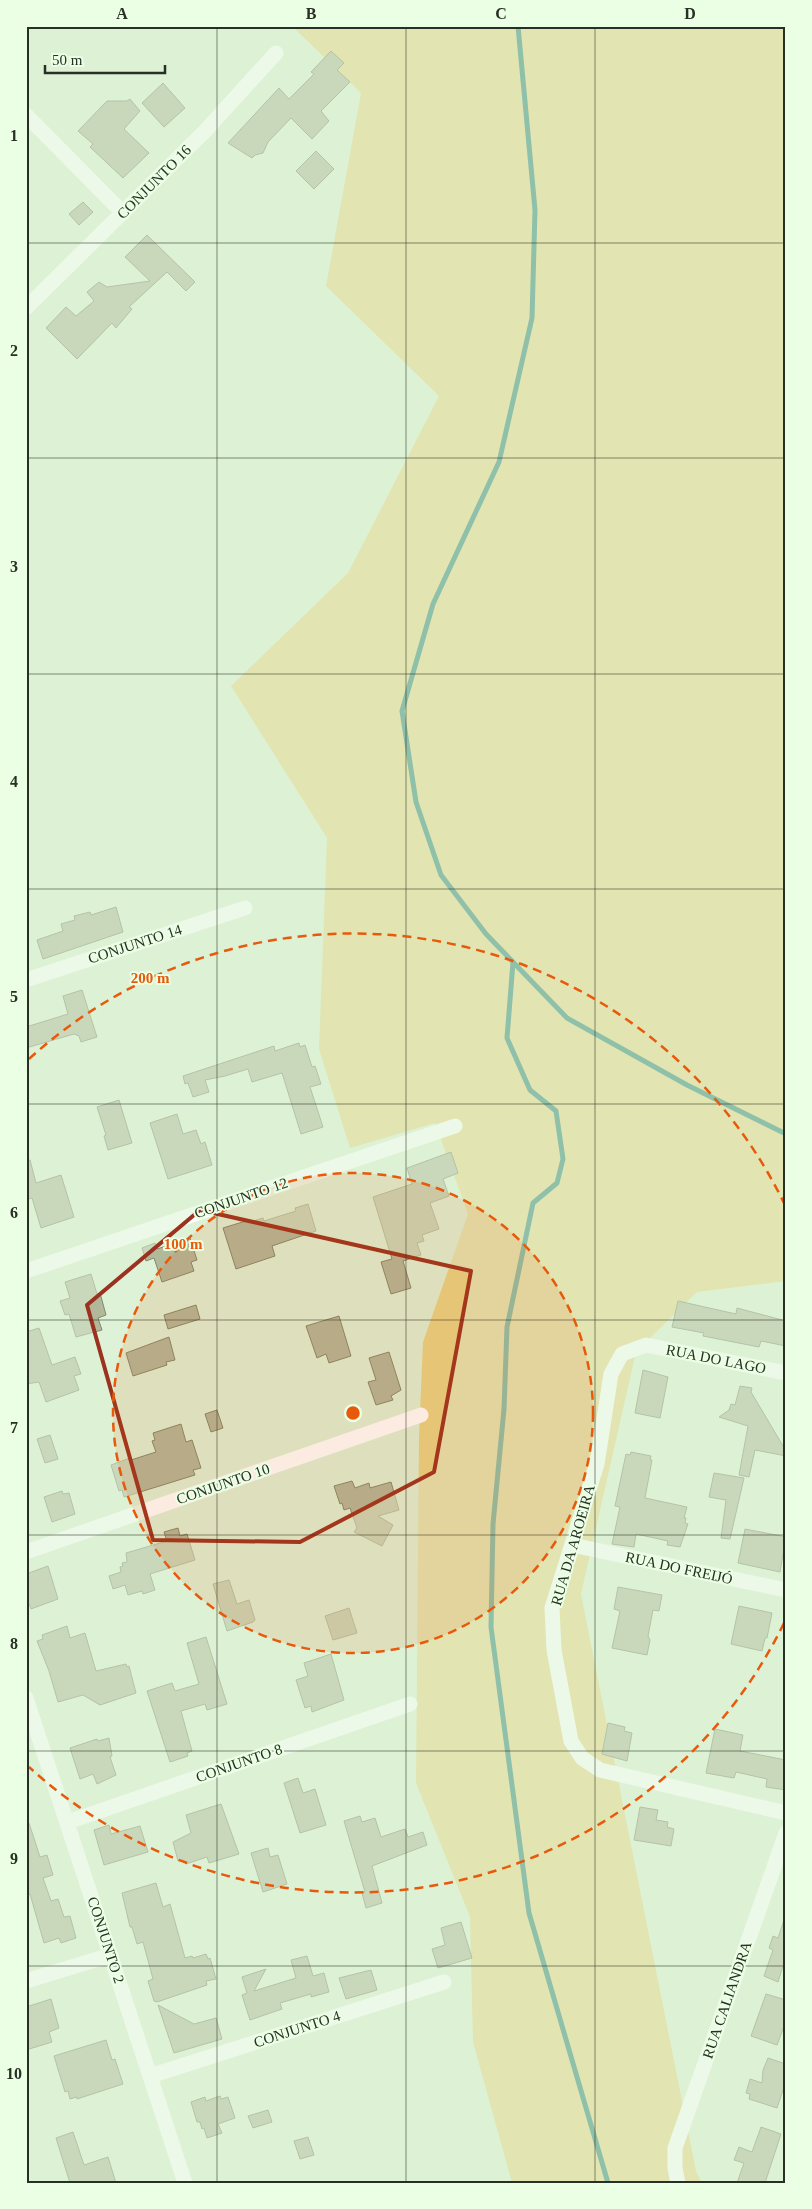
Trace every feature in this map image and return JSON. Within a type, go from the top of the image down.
[{"type":"street","name":"CONJUNTO 16","points":[[26,308],[205,131],[276,53]]},
{"type":"street","points":[[26,115],[123,213]]},
{"type":"street","name":"CONJUNTO 14","points":[[26,980],[245,908]]},
{"type":"street","name":"CONJUNTO 12","points":[[26,1270],[455,1126]]},
{"type":"street","name":"RUA DO LAGO","points":[[646,1344],[786,1372]]},
{"type":"street","name":"RUA DA AROEIRA","points":[[646,1344],[622,1354],[612,1374],[597,1464],[552,1608],[554,1650],[571,1741],[582,1758],[600,1770],[786,1813]]},
{"type":"street","name":"CONJUNTO 10","points":[[26,1552],[421,1415]]},
{"type":"street","name":"RUA DO FREIJÓ","points":[[572,1545],[786,1590]]},
{"type":"street","name":"CONJUNTO 2","points":[[26,1698],[68,1822],[184,2183]]},
{"type":"street","name":"CONJUNTO 8","points":[[68,1822],[410,1704]]},
{"type":"street","name":"RUA CALIANDRA","points":[[677,2176],[675,2148],[786,1832]]},
{"type":"street","points":[[26,1981],[111,1954]]},
{"type":"street","name":"CONJUNTO 4","points":[[150,2076],[444,1982]]},
{"type":"highlighted area","points":[[200,1210],[471,1271],[434,1472],[300,1542],[153,1540],[87,1305]]},
{"type":"shaded area","points":[[292,26],[786,26],[786,1281],[697,1292],[636,1352],[581,1594],[696,2171],[702,2183],[512,2183],[473,2042],[470,1917],[416,1783],[419,1437],[423,1342],[468,1214],[435,1123],[350,1148],[319,1049],[327,838],[231,686],[348,573],[439,396],[326,286],[361,93]]},
{"type":"building","points":[[331,51],[344,63],[337,70],[350,82],[321,111],[329,121],[312,139],[291,118],[268,142],[263,153],[252,158],[228,143],[279,88],[289,99],[314,74],[311,72]]},
{"type":"building","points":[[163,83],[185,108],[164,127],[142,103]]},
{"type":"building","points":[[130,99],[140,111],[124,129],[149,153],[123,178],[90,147],[93,144],[78,131],[107,101],[127,101]]},
{"type":"building","points":[[316,151],[334,169],[314,189],[296,171]]},
{"type":"building","points":[[83,202],[93,212],[79,225],[69,214]]},
{"type":"building","points":[[147,235],[195,282],[186,291],[167,272],[129,307],[132,309],[116,328],[112,323],[77,359],[46,328],[66,307],[76,316],[94,301],[87,292],[99,282],[107,287],[150,281],[125,257]]},
{"type":"building","points":[[116,907],[123,932],[43,959],[37,940],[63,931],[61,924],[75,920],[74,916],[90,912],[91,915]]},
{"type":"building","points":[[82,990],[97,1037],[81,1042],[79,1036],[74,1034],[26,1048],[26,1027],[68,1014],[63,996]]},
{"type":"building","points":[[299,1043],[300,1047],[305,1045],[312,1067],[315,1066],[321,1084],[310,1087],[323,1127],[301,1134],[282,1073],[252,1082],[248,1069],[205,1080],[209,1092],[193,1097],[188,1083],[185,1084],[183,1076],[274,1046],[275,1051]]},
{"type":"building","points":[[119,1100],[132,1143],[108,1150],[104,1136],[106,1135],[97,1107]]},
{"type":"building","points":[[177,1114],[183,1134],[196,1130],[201,1144],[205,1142],[212,1165],[168,1179],[150,1123]]},
{"type":"building","points":[[451,1152],[458,1173],[443,1179],[449,1196],[430,1203],[439,1229],[422,1235],[424,1241],[417,1243],[421,1255],[403,1261],[411,1288],[391,1294],[381,1262],[392,1259],[373,1197],[412,1184],[407,1168]]},
{"type":"building","points":[[30,1160],[36,1183],[61,1175],[74,1217],[41,1228],[32,1198],[26,1200],[26,1161]]},
{"type":"building","points":[[308,1204],[316,1231],[272,1246],[275,1256],[236,1269],[223,1228],[249,1220],[250,1222],[263,1218],[264,1221],[296,1211],[295,1208]]},
{"type":"building","points":[[190,1238],[197,1260],[191,1262],[194,1271],[162,1282],[154,1258],[146,1261],[142,1248],[155,1243],[157,1249]]},
{"type":"building","points":[[91,1274],[97,1294],[100,1293],[106,1315],[98,1318],[102,1330],[76,1337],[69,1314],[65,1315],[60,1301],[70,1298],[65,1282]]},
{"type":"building","points":[[678,1301],[736,1314],[737,1308],[786,1321],[786,1346],[761,1341],[759,1347],[703,1336],[704,1333],[672,1327]]},
{"type":"building","points":[[196,1305],[200,1319],[168,1329],[164,1315]]},
{"type":"building","points":[[339,1316],[351,1356],[329,1363],[326,1354],[317,1358],[306,1326]]},
{"type":"building","points":[[39,1328],[52,1365],[75,1357],[81,1374],[74,1376],[79,1390],[46,1402],[39,1382],[26,1384],[26,1332]]},
{"type":"building","points":[[169,1337],[175,1360],[166,1362],[167,1365],[133,1376],[126,1353]]},
{"type":"building","points":[[389,1352],[401,1390],[391,1396],[393,1400],[376,1405],[368,1382],[376,1380],[369,1358]]},
{"type":"building","points":[[643,1370],[668,1377],[660,1418],[635,1413]]},
{"type":"building","points":[[740,1386],[752,1388],[751,1392],[786,1451],[786,1456],[755,1450],[749,1477],[739,1475],[748,1426],[719,1417],[729,1410],[731,1404],[735,1405]]},
{"type":"building","points":[[217,1410],[223,1428],[211,1432],[205,1414]]},
{"type":"building","points":[[181,1424],[186,1442],[192,1440],[201,1468],[193,1470],[195,1475],[124,1497],[122,1490],[119,1491],[111,1465],[156,1452],[152,1441],[155,1440],[153,1433]]},
{"type":"building","points":[[50,1435],[58,1459],[45,1463],[37,1439]]},
{"type":"building","points":[[631,1452],[651,1456],[650,1460],[652,1460],[645,1498],[687,1507],[684,1518],[686,1518],[685,1523],[688,1524],[680,1547],[667,1545],[668,1541],[636,1534],[634,1547],[612,1544],[620,1507],[615,1506],[626,1454],[630,1455]]},
{"type":"building","points":[[714,1473],[744,1478],[730,1539],[721,1538],[726,1500],[709,1497]]},
{"type":"building","points":[[352,1481],[355,1488],[369,1483],[370,1488],[391,1482],[399,1510],[378,1516],[393,1525],[382,1546],[354,1532],[357,1528],[350,1508],[344,1510],[342,1503],[340,1504],[334,1486]]},
{"type":"building","points":[[62,1491],[63,1494],[69,1493],[75,1514],[52,1522],[44,1497]]},
{"type":"building","points":[[178,1528],[180,1536],[187,1534],[195,1560],[150,1574],[155,1590],[143,1594],[142,1591],[128,1595],[125,1585],[113,1589],[109,1576],[121,1572],[120,1567],[123,1566],[122,1563],[127,1562],[126,1553],[167,1541],[164,1532]]},
{"type":"building","points":[[745,1529],[786,1537],[780,1572],[738,1563]]},
{"type":"building","points":[[48,1566],[58,1599],[31,1609],[26,1596],[26,1574]]},
{"type":"building","points":[[229,1580],[237,1604],[249,1600],[255,1620],[227,1631],[213,1584]]},
{"type":"building","points":[[618,1587],[662,1595],[659,1611],[653,1610],[648,1636],[650,1640],[647,1655],[612,1648],[620,1611],[614,1609]]},
{"type":"building","points":[[739,1606],[772,1613],[767,1638],[765,1638],[762,1651],[731,1644]]},
{"type":"building","points":[[349,1608],[357,1633],[333,1640],[325,1616]]},
{"type":"building","points":[[67,1626],[70,1638],[85,1633],[96,1671],[126,1664],[127,1667],[129,1666],[136,1693],[100,1705],[83,1695],[58,1702],[49,1671],[37,1641],[43,1639],[42,1635]]},
{"type":"building","points":[[206,1637],[227,1704],[207,1710],[205,1704],[181,1711],[192,1751],[187,1753],[188,1756],[170,1762],[147,1691],[172,1683],[175,1691],[199,1684],[187,1643]]},
{"type":"building","points":[[331,1654],[344,1700],[312,1712],[311,1706],[305,1708],[296,1680],[308,1676],[304,1663]]},
{"type":"building","points":[[608,1723],[625,1727],[624,1731],[632,1733],[627,1761],[602,1754]]},
{"type":"building","points":[[715,1729],[743,1735],[740,1751],[786,1760],[786,1790],[766,1787],[767,1779],[736,1772],[734,1778],[706,1773]]},
{"type":"building","points":[[109,1738],[112,1756],[110,1757],[116,1775],[97,1784],[93,1774],[80,1779],[70,1748],[97,1739],[98,1741]]},
{"type":"building","points":[[298,1778],[303,1793],[315,1789],[326,1825],[300,1833],[284,1783]]},
{"type":"building","points":[[221,1804],[239,1854],[209,1863],[207,1857],[186,1864],[184,1860],[178,1861],[173,1842],[191,1833],[186,1815]]},
{"type":"building","points":[[640,1807],[658,1810],[656,1820],[668,1822],[667,1827],[674,1829],[671,1846],[634,1840]]},
{"type":"building","points":[[360,1816],[362,1822],[375,1818],[381,1837],[405,1829],[408,1837],[423,1832],[427,1845],[372,1866],[382,1903],[366,1908],[362,1893],[365,1892],[344,1821]]},
{"type":"building","points":[[29,1823],[40,1857],[47,1855],[53,1875],[43,1878],[51,1901],[58,1899],[64,1917],[70,1916],[76,1938],[61,1943],[59,1938],[44,1943],[30,1894],[26,1896],[26,1824]]},
{"type":"building","points":[[109,1825],[111,1834],[140,1826],[148,1852],[104,1865],[94,1830]]},
{"type":"building","points":[[268,1848],[270,1857],[278,1855],[287,1884],[263,1892],[251,1853]]},
{"type":"building","points":[[156,1883],[163,1907],[170,1904],[185,1958],[206,1954],[208,1959],[210,1958],[216,1979],[206,1981],[207,1985],[157,2002],[154,2001],[148,1981],[153,1979],[143,1942],[137,1944],[132,1927],[130,1927],[122,1893]]},
{"type":"building","points":[[784,1920],[786,1920],[786,1966],[783,1966],[778,1982],[764,1976],[773,1950],[769,1948],[773,1936],[778,1938]]},
{"type":"building","points":[[461,1922],[472,1958],[438,1968],[432,1949],[445,1945],[441,1928]]},
{"type":"building","points":[[307,1956],[313,1976],[324,1973],[329,1992],[311,1997],[311,1994],[280,2003],[282,2009],[250,2020],[242,1995],[247,1993],[242,1977],[266,1969],[254,1991],[296,1978],[291,1960]]},
{"type":"building","points":[[371,1970],[377,1990],[346,1999],[339,1978]]},
{"type":"building","points":[[766,1994],[786,2000],[786,2021],[777,2045],[751,2036]]},
{"type":"building","points":[[51,1999],[59,2028],[49,2032],[52,2042],[26,2050],[26,2007]]},
{"type":"building","points":[[158,2005],[194,2024],[216,2018],[222,2039],[174,2053]]},
{"type":"building","points":[[106,2040],[112,2060],[115,2059],[123,2084],[77,2099],[77,2097],[70,2099],[68,2091],[65,2092],[54,2056]]},
{"type":"building","points":[[768,2058],[786,2064],[786,2092],[783,2090],[777,2108],[749,2099],[750,2094],[746,2093],[750,2079],[762,2083],[763,2070]]},
{"type":"building","points":[[220,2096],[221,2099],[228,2097],[235,2118],[218,2124],[222,2133],[207,2138],[204,2128],[202,2129],[200,2122],[197,2122],[191,2102],[205,2097],[206,2101]]},
{"type":"building","points":[[268,2110],[272,2122],[253,2128],[248,2116]]},
{"type":"building","points":[[761,2127],[781,2134],[765,2183],[737,2183],[744,2163],[734,2160],[739,2147],[752,2152]]},
{"type":"building","points":[[73,2132],[84,2165],[108,2157],[116,2183],[70,2183],[56,2138]]},
{"type":"building","points":[[308,2137],[314,2155],[300,2159],[294,2141]]},
{"type":"waterway","points":[[518,26],[535,210],[532,318],[499,462],[433,604],[402,711],[416,802],[441,875],[486,934],[567,1018],[687,1085],[786,1134]]},
{"type":"waterway","points":[[513,962],[507,1038],[530,1090],[556,1111],[563,1159],[557,1183],[533,1203],[507,1327],[504,1409],[493,1524],[491,1627],[529,1913],[608,2183]]}]
